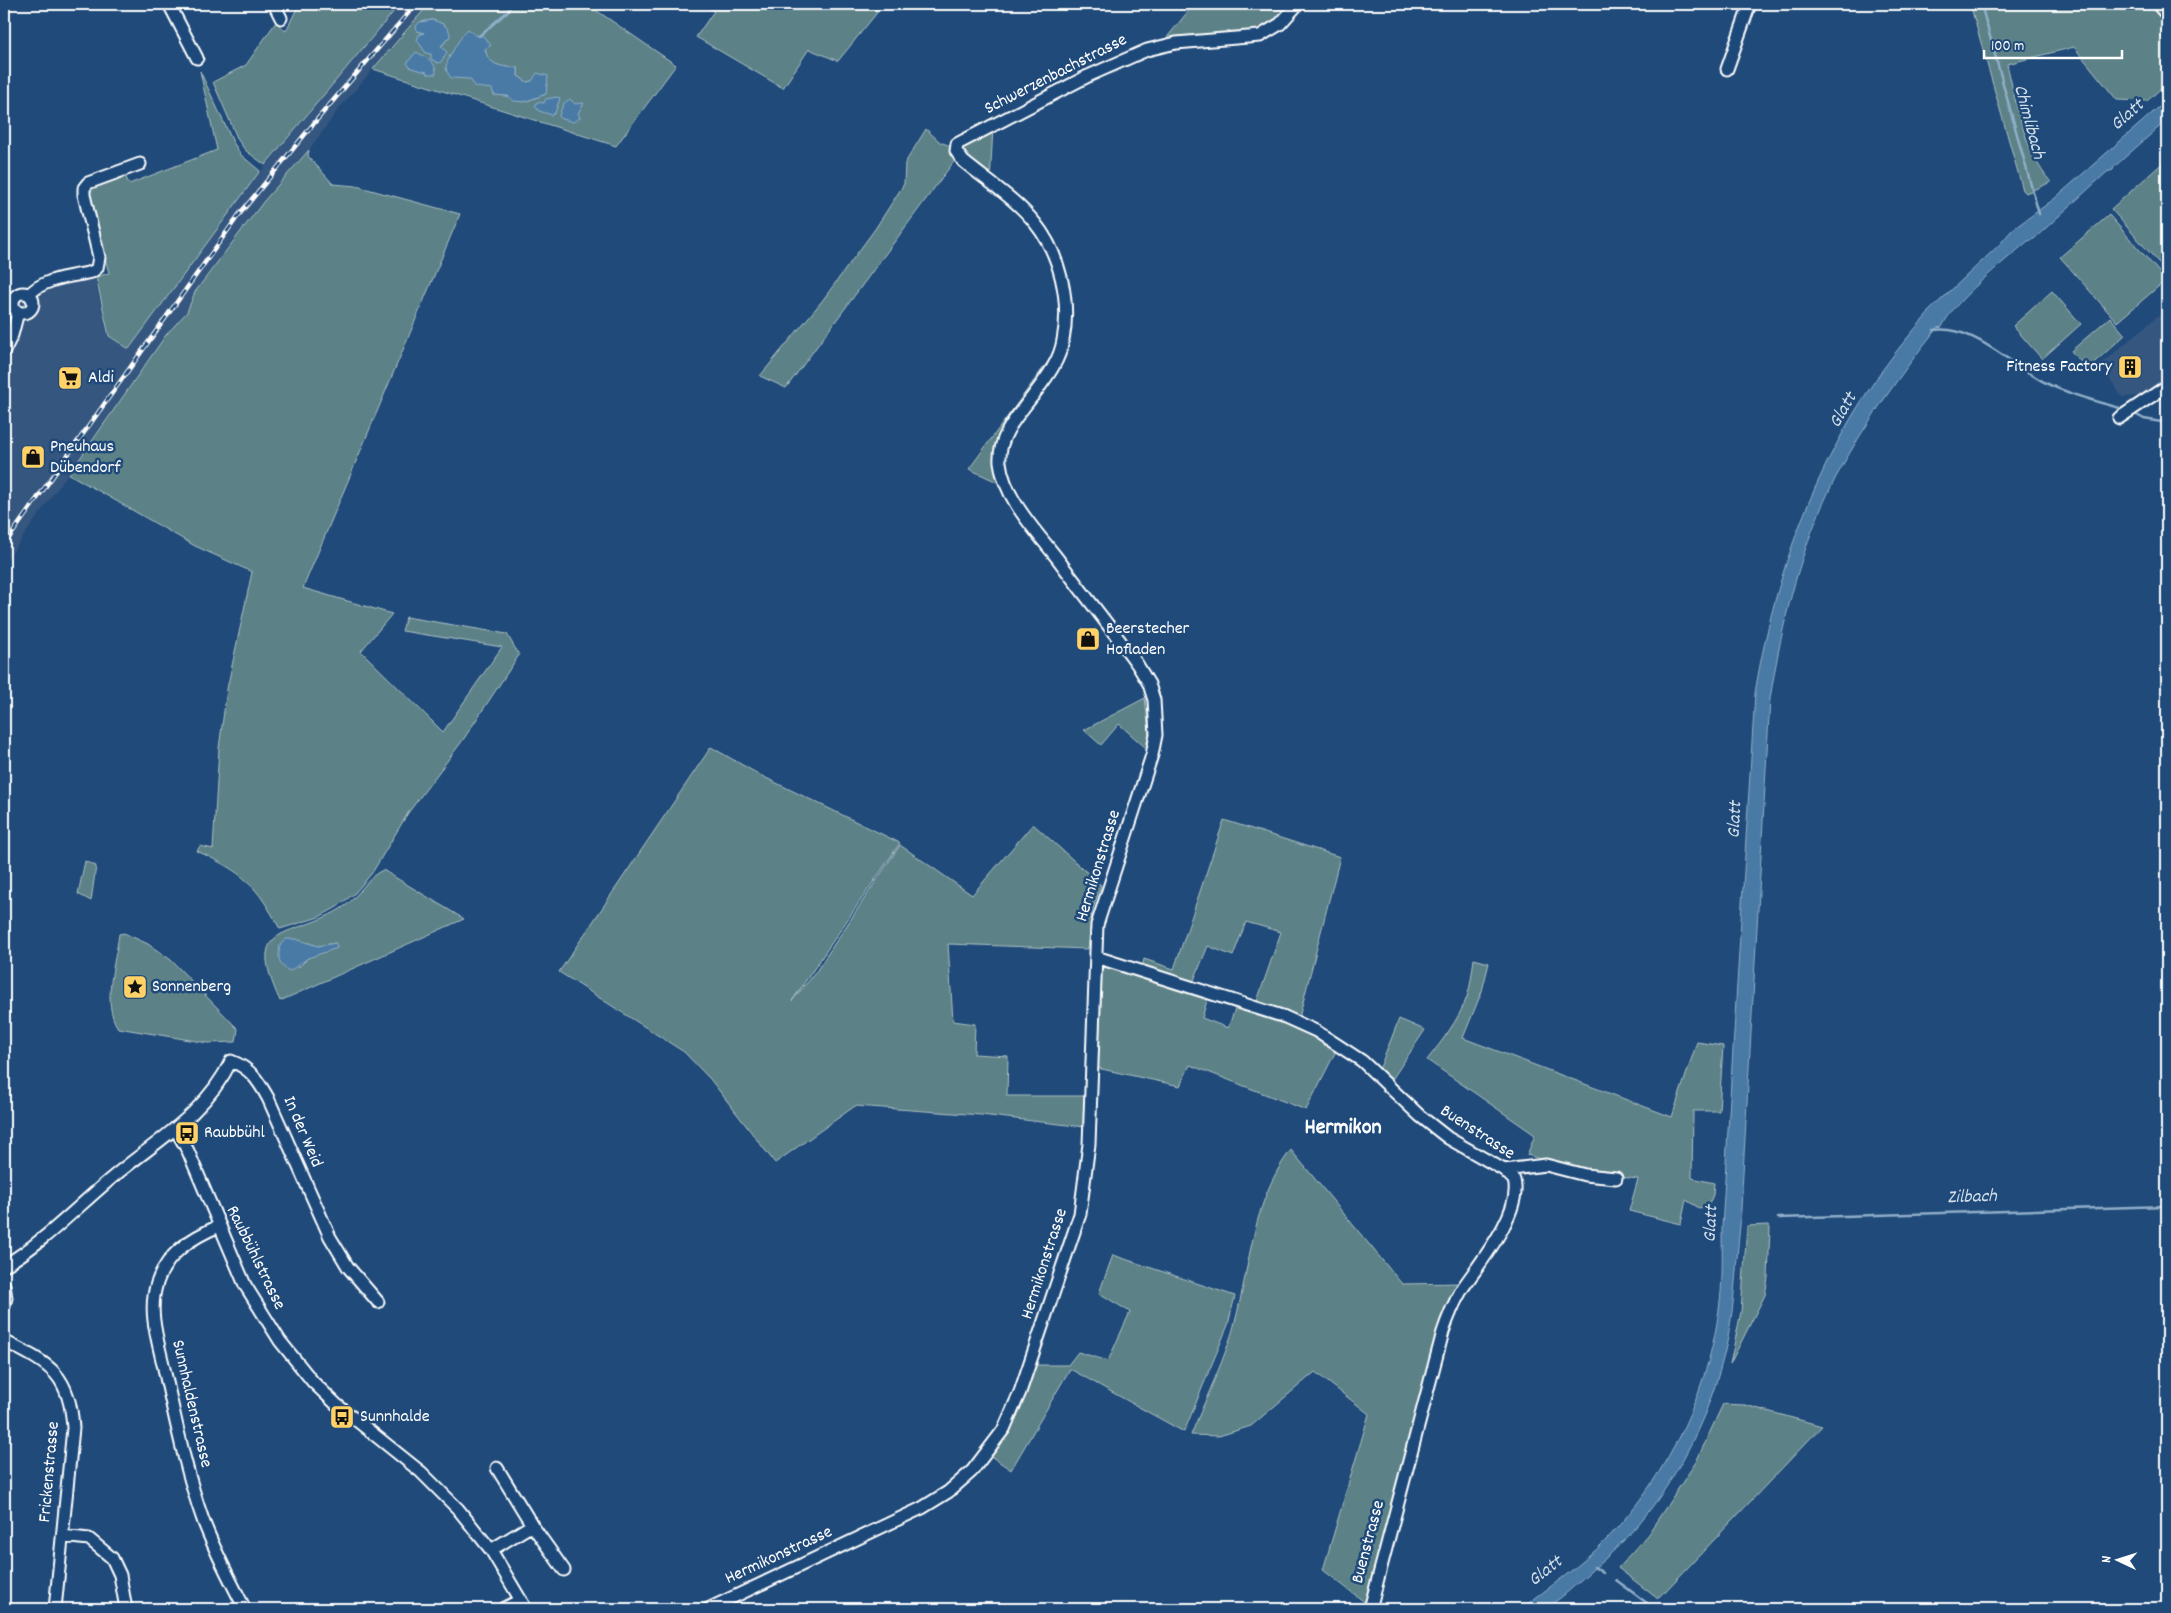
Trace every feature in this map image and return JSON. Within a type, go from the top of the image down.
[{"type":"main road","points":[[2160,4],[2167,12]]},
{"type":"street","points":[[169,4],[197,58]]},
{"type":"street","points":[[274,4],[280,18]]},
{"type":"street","name":"Schwerzenbachstrasse","points":[[956,148],[964,139],[994,127],[1070,85],[1134,55],[1176,43],[1260,36],[1269,32],[1298,4]]},
{"type":"street","points":[[1727,69],[1750,4]]},
{"type":"street","name":"Hermikonstrasse","points":[[708,1609],[936,1500],[972,1471],[1004,1429],[1020,1392],[1076,1231],[1084,1197],[1089,1144],[1099,916],[1152,754],[1157,717],[1149,684],[1137,664],[1021,510],[1003,474],[1000,453],[1005,437],[1049,376],[1058,358],[1063,341],[1065,300],[1058,265],[1039,228],[1024,211],[963,161],[956,148]]},
{"type":"street","points":[[4,351],[12,335],[18,312],[24,313],[33,306],[33,300],[29,295],[34,289],[47,282],[92,272],[97,268],[99,257],[84,188],[88,183],[140,164]]},
{"type":"street","points":[[2126,413],[2167,386]]},
{"type":"street","name":"Buenstrasse","points":[[1096,957],[1285,1017],[1316,1030],[1362,1061],[1420,1116],[1448,1138],[1504,1170],[1515,1183],[1512,1204],[1495,1243],[1462,1290],[1448,1318],[1370,1609]]},
{"type":"street","name":"In der Weid","points":[[175,1128],[206,1101],[221,1082],[231,1061],[242,1065],[256,1077],[268,1098],[330,1237],[348,1268],[378,1302]]},
{"type":"street","points":[[4,1266],[28,1251],[108,1181],[175,1128]]},
{"type":"street","name":"Raubbühlstrasse","points":[[175,1128],[188,1151],[256,1304],[295,1361],[342,1410],[421,1472],[458,1509],[491,1550],[524,1605]]},
{"type":"street","points":[[1504,1170],[1546,1165],[1586,1175],[1616,1178]]},
{"type":"street","name":"Sunnhaldenstrasse","points":[[220,1226],[192,1239],[168,1261],[156,1285],[153,1309],[172,1407],[195,1496],[212,1540],[245,1609]]},
{"type":"street","points":[[4,1285],[6,1298],[4,1306]]},
{"type":"street","name":"Frickenstrasse","points":[[4,1341],[55,1371],[65,1386],[72,1406],[73,1428],[55,1609]]},
{"type":"street","points":[[497,1468],[532,1525],[564,1570]]},
{"type":"street","points":[[491,1550],[532,1525]]},
{"type":"street","points":[[62,1536],[89,1539],[112,1558],[120,1575],[126,1609]]},
{"type":"street","points":[[503,1609],[524,1605]]},
{"type":"shaded area","points":[[400,4],[429,4],[338,110],[309,150],[235,238],[195,292],[187,312],[166,335],[4,564],[4,295],[94,275],[108,336],[129,350],[247,188]]},
{"type":"shaded area","points":[[433,20],[447,27],[450,33],[450,36],[441,46],[447,52],[441,62],[438,63],[431,59],[431,54],[426,53],[417,40],[419,35],[424,33],[417,31],[416,26],[420,22]]},
{"type":"shaded area","points":[[468,29],[475,35],[483,36],[491,45],[485,49],[489,59],[502,66],[518,68],[518,76],[527,82],[532,81],[537,73],[548,76],[546,94],[524,102],[514,101],[508,96],[494,95],[492,89],[475,87],[470,79],[451,78],[446,67],[447,64],[455,47]]},
{"type":"shaded area","points":[[416,52],[433,63],[436,74],[427,74],[427,72],[411,68],[407,63]]},
{"type":"shaded area","points":[[560,98],[555,113],[552,115],[539,111],[535,106],[537,102],[544,103],[546,99]]},
{"type":"shaded area","points":[[570,99],[575,104],[584,103],[578,113],[580,118],[573,122],[560,118],[559,115],[564,103]]},
{"type":"shaded area","name":"Glatt","points":[[2167,100],[2167,120],[2034,239],[2028,241],[1981,281],[1948,316],[1942,327],[1937,328],[1870,420],[1846,459],[1823,505],[1802,559],[1794,586],[1780,643],[1770,699],[1740,1226],[1733,1307],[1724,1355],[1704,1416],[1690,1445],[1675,1474],[1637,1526],[1615,1549],[1555,1602],[1541,1610],[1521,1609],[1586,1559],[1629,1514],[1650,1486],[1668,1456],[1698,1393],[1709,1360],[1722,1284],[1722,1227],[1755,693],[1778,589],[1814,490],[1837,442],[1864,397],[1928,312],[1999,245],[2012,230],[2054,199]]},
{"type":"shaded area","points":[[2167,308],[2167,407],[2157,395],[2122,397],[2100,365]]},
{"type":"shaded area","points":[[286,939],[295,939],[318,946],[336,943],[337,948],[308,958],[290,971],[283,967],[279,958],[280,945]]},
{"type":"green space","points":[[299,4],[400,4],[265,165],[245,150],[238,140],[213,82],[246,65],[276,22],[286,31]]},
{"type":"green space","points":[[429,4],[587,4],[676,65],[616,146],[373,69]],"holes":[[[432,20],[445,25],[450,36],[441,47],[419,35],[424,32],[420,22]],[[475,35],[483,37],[486,53],[491,61],[495,64],[518,68],[518,76],[527,82],[532,81],[546,94],[524,102],[508,96],[494,95],[493,89],[470,79],[449,57],[460,41]]]},
{"type":"green space","points":[[700,4],[884,4],[838,61],[809,49],[783,88],[696,37],[714,11]]},
{"type":"green space","points":[[1194,4],[1272,4],[1288,15],[1269,32],[1160,46]]},
{"type":"green space","points":[[1970,4],[2160,4],[2167,12],[2167,83],[2147,101],[2117,100],[2074,47],[2007,64],[2018,111],[2028,142],[2034,157],[2051,182],[2026,193],[2023,190]]},
{"type":"green space","points":[[200,71],[233,142],[241,155],[260,171],[129,349],[109,336],[96,277],[109,273],[88,194],[91,192],[90,186],[124,173],[129,184],[217,150]]},
{"type":"green space","points":[[993,127],[990,183],[958,156],[786,388],[760,376],[822,301],[875,229],[904,184],[905,163],[926,129],[940,142],[956,148]]},
{"type":"green space","points":[[309,150],[308,156],[333,184],[356,186],[460,214],[303,588],[392,614],[361,651],[443,732],[502,647],[402,631],[406,617],[507,634],[519,655],[463,740],[408,813],[372,873],[355,893],[337,907],[319,917],[280,929],[264,901],[247,881],[238,873],[197,851],[200,846],[213,849],[219,748],[227,689],[252,572],[195,546],[69,474],[166,335],[187,312],[195,292],[264,201]]},
{"type":"green space","points":[[2167,159],[2167,272],[2111,209]]},
{"type":"green space","points":[[2109,215],[2166,280],[2117,322],[2060,257]]},
{"type":"green space","points":[[2052,291],[2081,324],[2042,359],[2013,326]]},
{"type":"green space","points":[[2110,317],[2125,335],[2087,369],[2071,351]]},
{"type":"green space","points":[[1063,341],[1002,442],[1008,487],[969,469]]},
{"type":"green space","points":[[1145,698],[1149,731],[1146,748],[1119,724],[1101,745],[1084,730]]},
{"type":"green space","points":[[711,747],[760,775],[900,843],[792,1001],[815,973],[900,845],[972,895],[1033,824],[1101,885],[1092,912],[1088,949],[948,944],[953,1021],[975,1024],[974,1054],[1008,1056],[1007,1096],[1086,1096],[1085,1127],[981,1115],[855,1106],[775,1163],[710,1079],[684,1052],[559,972]]},
{"type":"green space","points":[[1224,820],[1340,857],[1299,1018],[1256,1004],[1281,932],[1246,922],[1233,956],[1208,946],[1192,985],[1142,967],[1144,959],[1174,969]]},
{"type":"green space","points":[[85,861],[96,866],[91,901],[78,894]]},
{"type":"green space","points":[[383,870],[464,919],[280,1001],[270,975],[267,956],[270,944],[279,936],[326,917],[345,906]],"holes":[[[295,939],[318,946],[335,943],[308,958],[299,967]]]},
{"type":"green space","points":[[124,933],[148,944],[171,960],[238,1029],[236,1042],[208,1043],[118,1028],[113,1018],[110,994],[119,934]]},
{"type":"green space","points":[[1474,959],[1489,963],[1482,991],[1463,1038],[1672,1117],[1697,1042],[1723,1046],[1719,1111],[1693,1111],[1692,1178],[1714,1183],[1713,1195],[1708,1206],[1699,1208],[1686,1200],[1681,1224],[1629,1211],[1638,1179],[1585,1173],[1527,1155],[1535,1135],[1427,1060],[1449,1030],[1463,1006],[1470,988]]},
{"type":"green space","points":[[1110,965],[1208,997],[1202,1018],[1228,1028],[1236,1006],[1284,1021],[1338,1047],[1306,1110],[1190,1065],[1180,1086],[1097,1068],[1100,970]]},
{"type":"green space","points":[[1399,1019],[1425,1030],[1391,1081],[1379,1070]]},
{"type":"green space","points":[[1291,1150],[1402,1284],[1462,1283],[1367,1604],[1323,1570],[1369,1414],[1315,1372],[1251,1426],[1219,1436],[1191,1435],[1231,1335],[1254,1233],[1268,1189],[1278,1169]]},
{"type":"green space","points":[[1768,1225],[1770,1228],[1768,1278],[1765,1295],[1730,1364],[1741,1312],[1747,1226]]},
{"type":"green space","points":[[1113,1255],[1235,1296],[1228,1325],[1184,1432],[1070,1369],[1011,1470],[992,1457],[1013,1422],[1035,1365],[1068,1365],[1078,1352],[1108,1361],[1130,1312],[1099,1293]]},
{"type":"green space","points":[[1723,1404],[1745,1405],[1822,1426],[1658,1599],[1618,1568],[1648,1534],[1696,1462]]},
{"type":"waterway","points":[[479,36],[507,12],[512,4]]},
{"type":"waterway","name":"Chimlibach","points":[[1981,4],[2039,214]]},
{"type":"waterway","points":[[1934,330],[1949,330],[1979,340],[2036,378],[2050,385],[2077,396],[2123,409]]},
{"type":"waterway","points":[[2133,413],[2144,419],[2167,423]]},
{"type":"waterway","name":"Zilbach","points":[[1778,1218],[2167,1206]]},
{"type":"waterway","points":[[1594,1567],[1603,1573]]},
{"type":"waterway","points":[[1616,1580],[1655,1609]]},
{"type":"railway","points":[[4,545],[238,216],[320,116],[416,4]]},
{"type":"place","name":"Fitness Factory","points":[[2130,367]]},
{"type":"place","name":"Aldi","points":[[70,378]]},
{"type":"place","name":"Pneuhaus Dübendorf","points":[[33,457]]},
{"type":"place","name":"Beerstecher Hofladen","points":[[1088,639]]},
{"type":"place","name":"Sonnenberg","points":[[135,987]]},
{"type":"place","name":"Raubbühl","points":[[187,1133]]},
{"type":"place","name":"Sunnhalde","points":[[342,1417]]},
{"type":"district","name":"Hermikon","points":[[1343,1128]]}]
